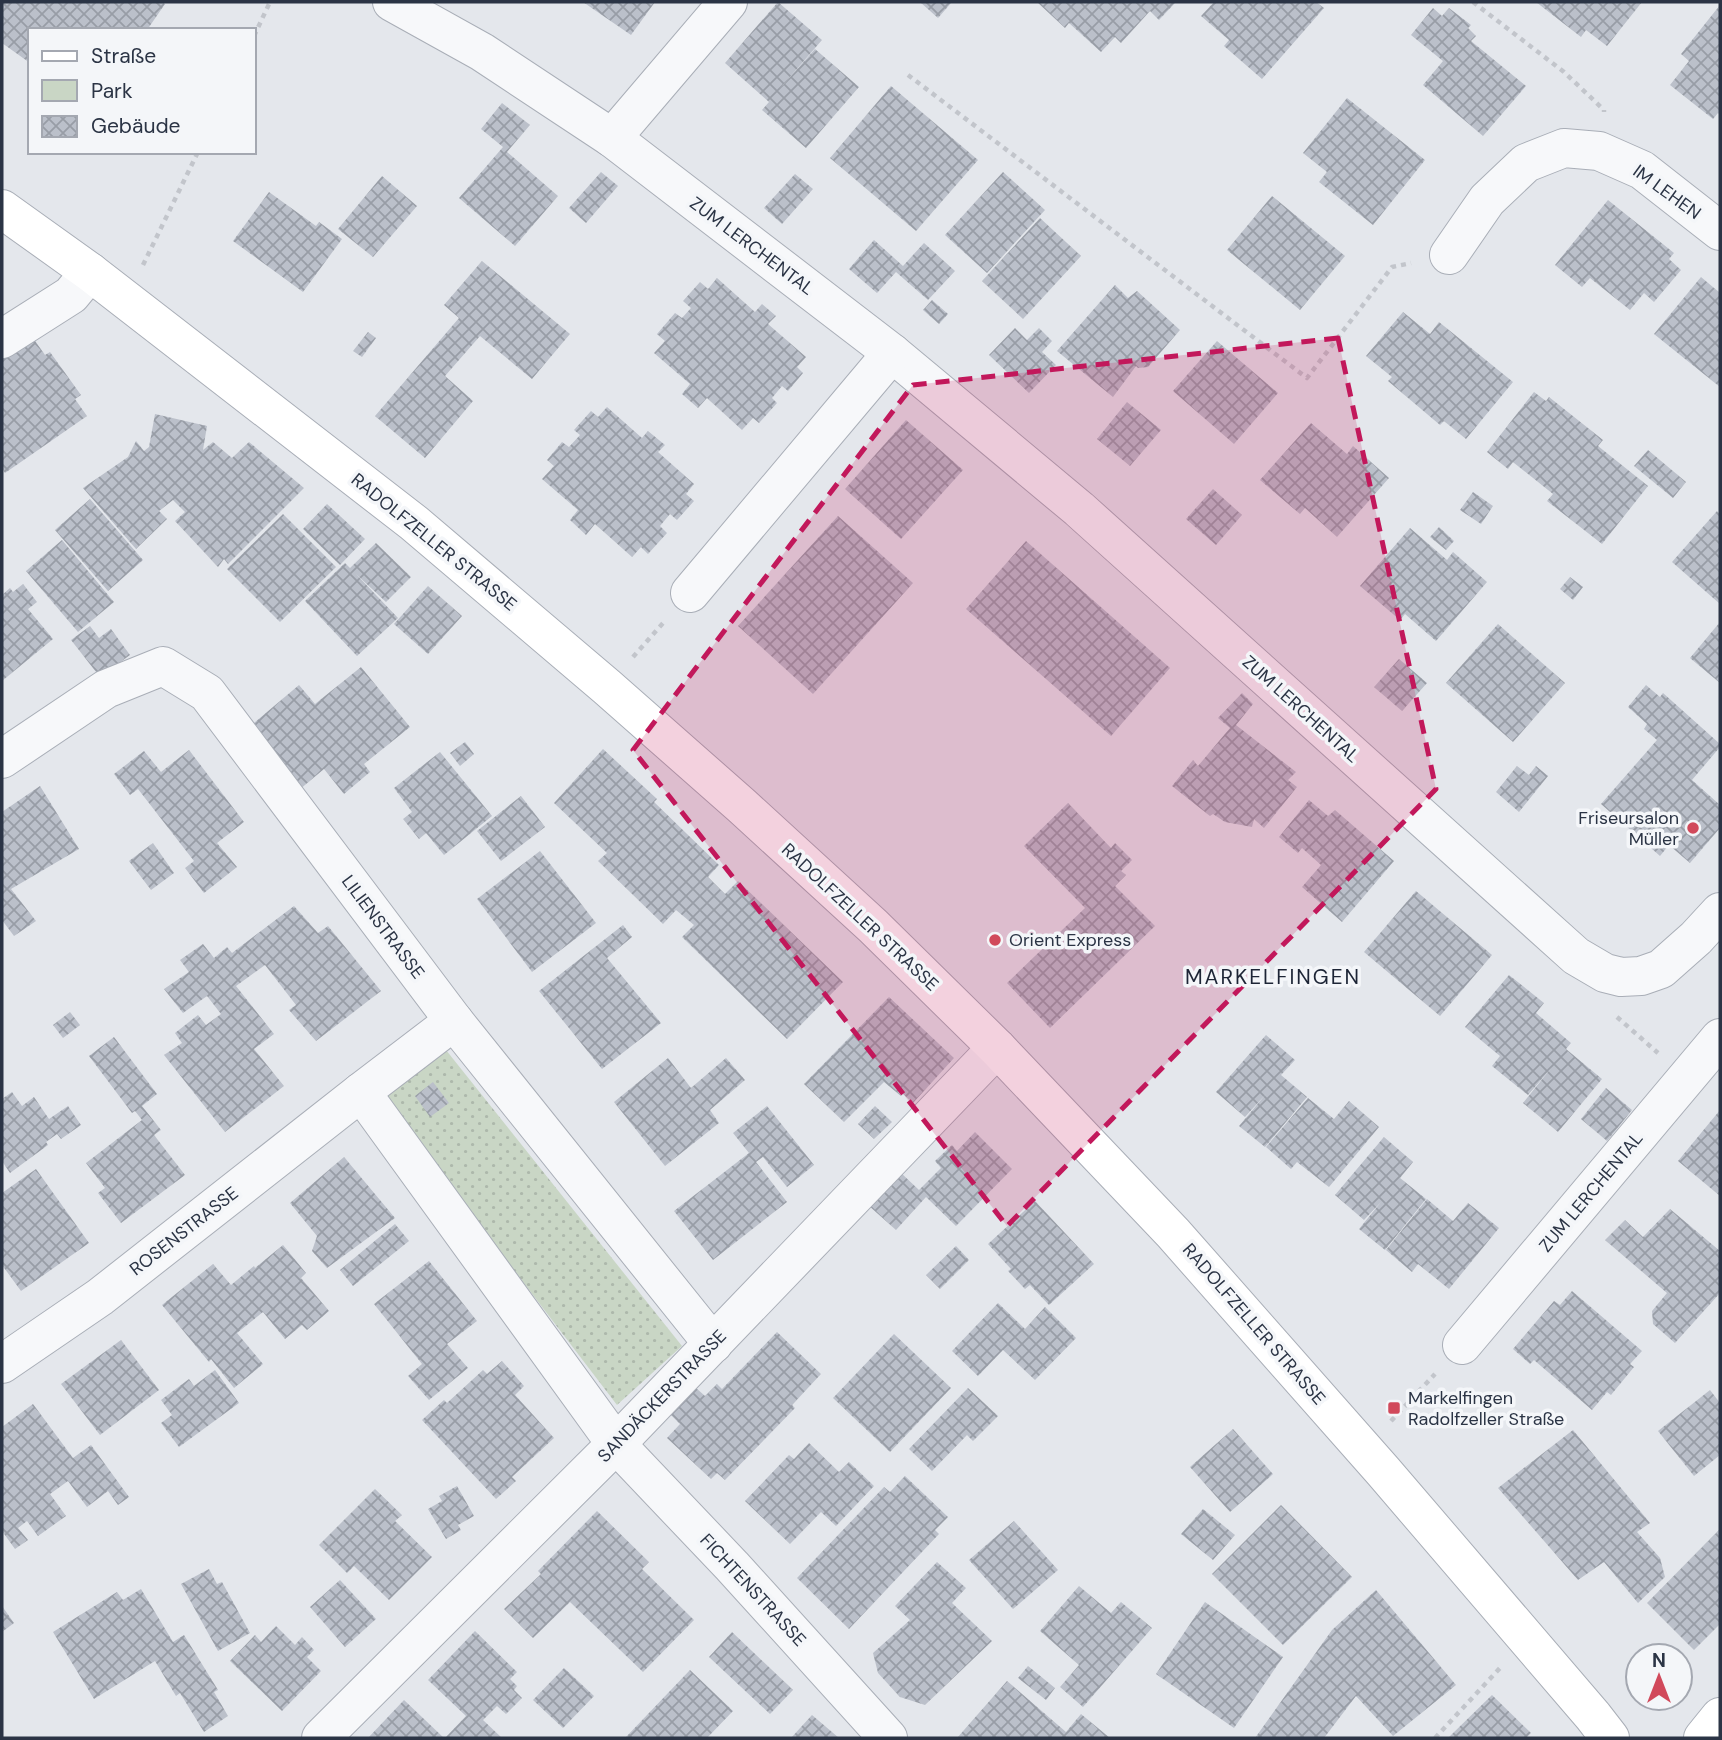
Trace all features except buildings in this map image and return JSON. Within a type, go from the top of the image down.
[{"type":"street","name":"ZUM LERCHENTAL","points":[[392,2],[482,51],[612,138],[892,353],[1079,509],[1576,956],[1605,973],[1621,977],[1641,976],[1661,969],[1720,912]]},
{"type":"street","points":[[612,138],[728,2]]},
{"type":"street","name":"IM LEHEN","points":[[1448,255],[1487,200],[1525,163],[1564,148],[1599,151],[1642,170],[1720,231]]},
{"type":"street","name":"RADOLFZELLER STRASSE","points":[[2,209],[90,272],[414,523],[607,687],[863,916],[997,1048],[1173,1233],[1363,1448],[1610,1738]]},
{"type":"street","points":[[2,339],[71,295],[90,272]]},
{"type":"street","points":[[690,593],[892,353]]},
{"type":"street","name":"LILIENSTRASSE","points":[[2,759],[106,690],[163,666],[206,693],[454,1021],[713,1344]]},
{"type":"street","name":"ROSENSTRASSE","points":[[2,1364],[100,1297],[454,1021]]},
{"type":"street","name":"ZUM LERCHENTAL","points":[[1462,1345],[1720,1038]]},
{"type":"street","name":"SANDÄCKERSTRASSE","points":[[321,1738],[616,1444],[997,1048]]},
{"type":"street","points":[[361,1092],[616,1444]]},
{"type":"street","name":"FICHTENSTRASSE","points":[[616,1444],[732,1566],[888,1738]]},
{"type":"street","points":[[1703,1738],[1720,1717]]},
{"type":"path","points":[[256,32],[270,2]]},
{"type":"path","points":[[1473,2],[1564,72],[1604,110],[1599,151]]},
{"type":"path","points":[[908,75],[1307,378],[1392,267],[1448,255]]},
{"type":"path","points":[[126,300],[197,154]]},
{"type":"path","points":[[607,687],[690,593]]},
{"type":"path","points":[[1616,1016],[1687,1080]]},
{"type":"path","points":[[1363,1448],[1462,1345]]},
{"type":"path","points":[[1435,1738],[1527,1639]]},
{"type":"highlighted area","points":[[1338,338],[1436,789],[1007,1226],[633,750],[913,385]]},
{"type":"green space","points":[[446,1050],[682,1346],[617,1405],[380,1095]]},
{"type":"place","name":"Friseursalon Müller","points":[[1693,828]]},
{"type":"place","name":"Orient Express","points":[[995,940]]},
{"type":"place","name":"Markelfingen Radolfzeller Straße","points":[[1394,1408]]},
{"type":"district","name":"MARKELFINGEN","points":[[1273,977]]}]
